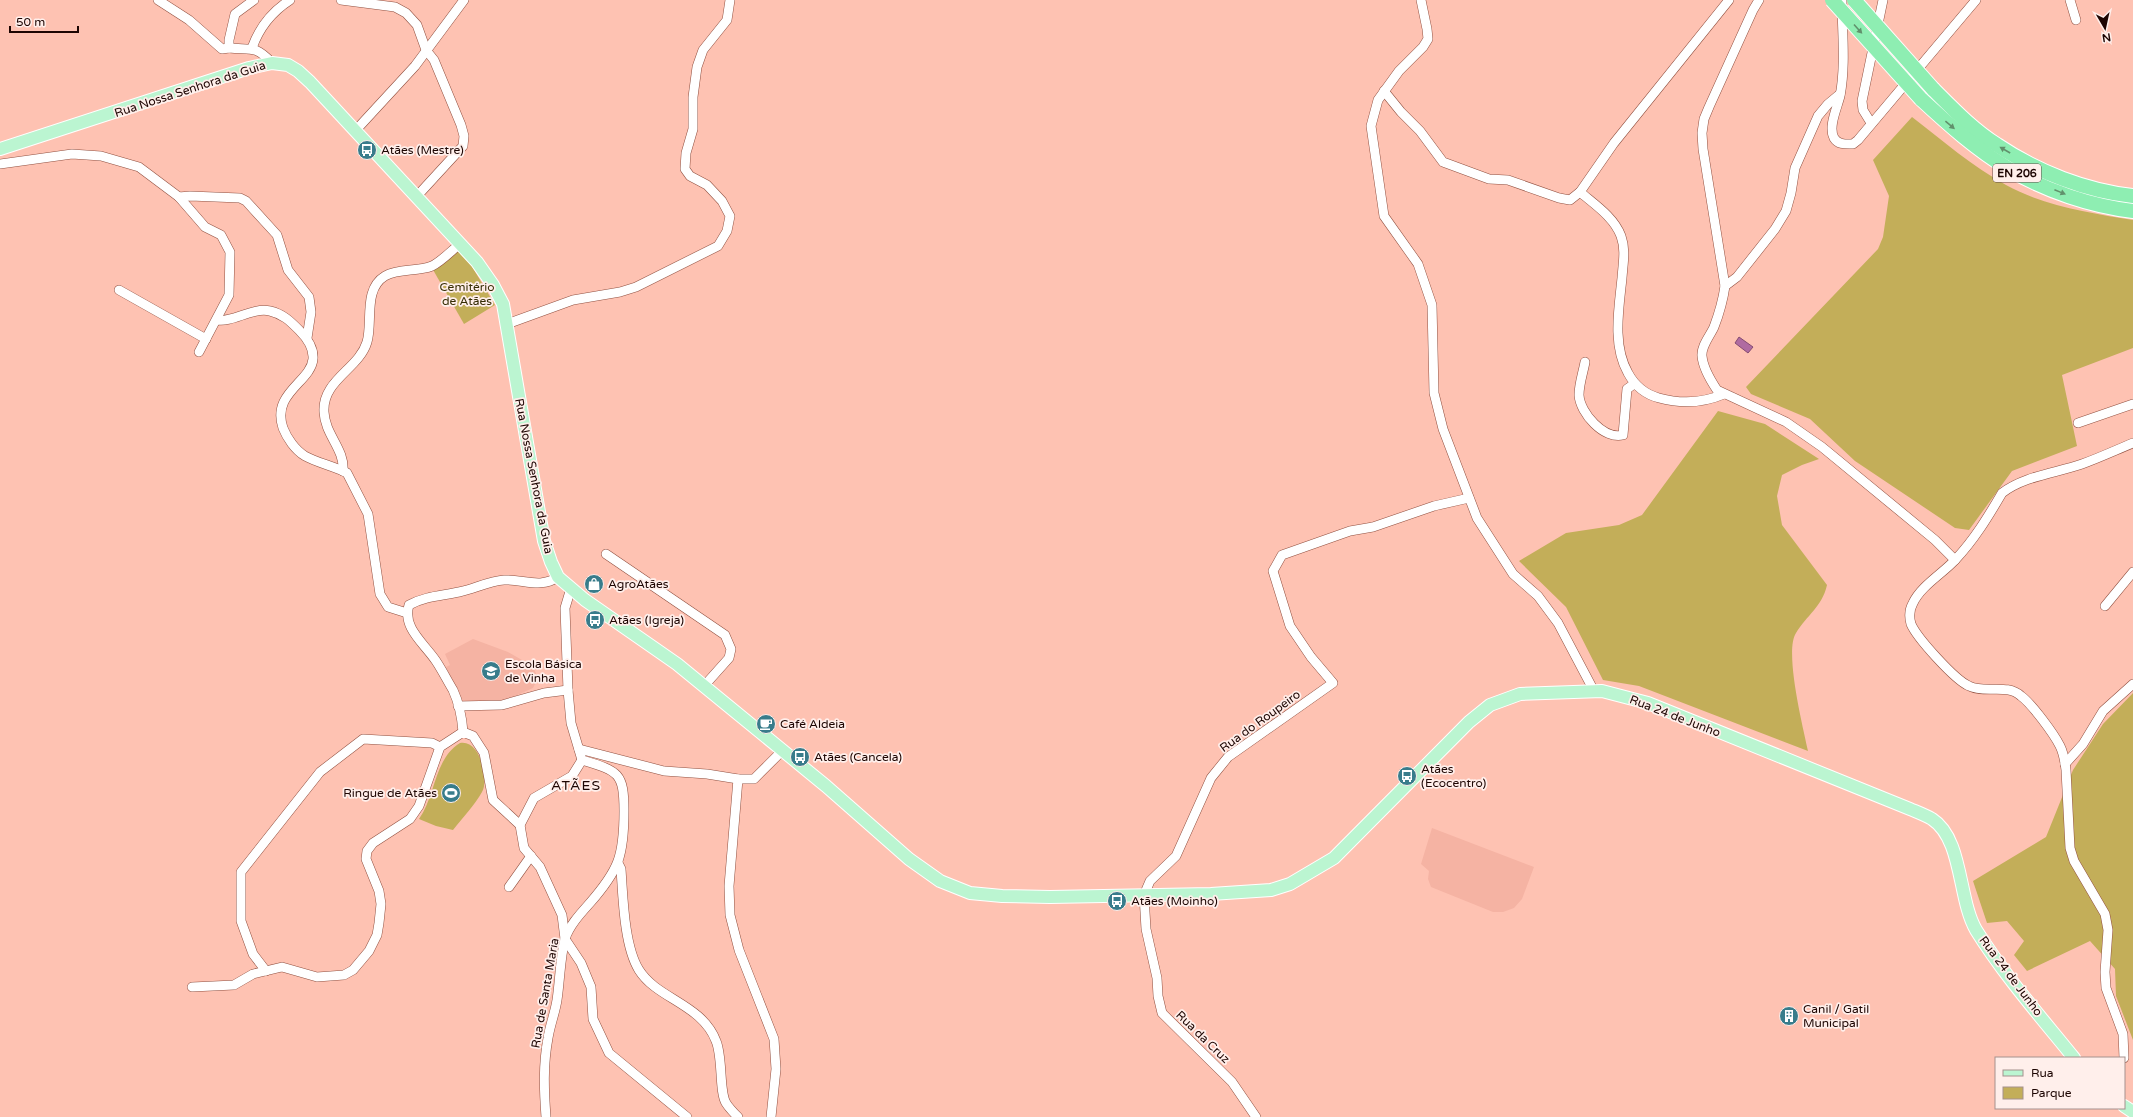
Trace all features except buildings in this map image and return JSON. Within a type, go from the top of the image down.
[{"type":"highway","name":"EN 206","points":[[1832,0],[1921,99],[1979,149],[2010,170],[2072,197],[2133,211]]},
{"type":"highway","name":"EN 206","points":[[1854,0],[1933,89],[1977,130],[1997,145],[2021,159],[2090,188],[2133,196]]},
{"type":"main road","name":"Rua Nossa Senhora da Guia","points":[[0,149],[249,68],[272,63],[288,65],[298,71],[418,195],[461,243],[477,262],[493,285],[503,304],[544,540],[551,562],[558,577],[606,616],[677,664],[826,786],[909,858],[940,880],[970,893],[1016,896],[1144,895]]},
{"type":"main road","name":"Rua 24 de Junho","points":[[1144,895],[1249,892],[1271,890],[1290,884],[1334,858],[1469,722],[1490,705],[1520,694],[1594,691],[1621,695],[1648,703],[1910,808],[1933,820],[1946,835],[1954,851],[1964,898],[1975,928],[1996,961],[2073,1057]]},
{"type":"street","points":[[158,0],[189,20],[222,49],[252,48],[262,52],[272,63]]},
{"type":"street","points":[[229,48],[228,40],[235,14],[254,0]]},
{"type":"street","points":[[252,48],[255,38],[267,21],[290,0]]},
{"type":"street","points":[[341,0],[395,7],[406,13],[417,24],[426,50],[434,60],[461,125],[464,136],[463,146],[418,195]]},
{"type":"street","points":[[356,130],[415,66],[464,0]]},
{"type":"street","points":[[507,324],[573,300],[620,292],[636,287],[718,246],[727,231],[730,216],[722,201],[707,184],[690,176],[685,169],[686,153],[693,128],[693,98],[697,66],[703,50],[727,20],[730,0]]},
{"type":"street","points":[[1421,0],[1428,29],[1428,39],[1423,47],[1384,90],[1378,100],[1371,126],[1384,216],[1418,264],[1432,305],[1434,393],[1443,429],[1477,518],[1513,574],[1538,596],[1558,623],[1594,691]]},
{"type":"street","points":[[1384,90],[1401,112],[1420,131],[1443,162],[1489,179],[1508,180],[1559,198],[1570,200],[1580,192],[1614,143],[1729,0]]},
{"type":"street","points":[[1759,0],[1753,10],[1704,119],[1703,149],[1725,286],[1723,300],[1713,328],[1703,348],[1702,356],[1710,380],[1717,390],[1786,422],[1822,447],[1935,540],[1955,560]]},
{"type":"street","points":[[1842,0],[1840,94],[1832,130],[1835,140],[1842,144],[1853,144],[1976,0]]},
{"type":"street","points":[[1871,123],[1863,110],[1862,101],[1883,0]]},
{"type":"street","points":[[2070,0],[2076,20]]},
{"type":"street","points":[[1725,286],[1737,277],[1775,229],[1786,211],[1791,193],[1795,168],[1818,116],[1828,104],[1840,94]]},
{"type":"street","points":[[0,164],[72,154],[101,156],[138,167],[178,198],[205,227],[220,235],[230,252],[229,295],[199,352]]},
{"type":"street","points":[[1580,192],[1600,208],[1621,235],[1625,255],[1618,334],[1621,362],[1634,384],[1647,395],[1672,402],[1695,402],[1712,399],[1724,394]]},
{"type":"street","points":[[178,198],[197,196],[240,198],[246,200],[277,235],[288,270],[309,297],[312,312],[310,330],[307,338]]},
{"type":"street","points":[[343,471],[344,461],[327,431],[323,410],[329,390],[347,369],[359,360],[367,341],[370,303],[376,287],[384,277],[405,270],[432,266],[461,243]]},
{"type":"street","points":[[120,290],[206,339]]},
{"type":"street","points":[[217,320],[224,321],[236,315],[268,310],[284,316],[307,338],[313,360],[307,372],[293,387],[283,404],[280,420],[287,438],[305,456],[348,473],[368,514],[380,594],[388,607],[406,613]]},
{"type":"street","points":[[1585,362],[1580,384],[1579,397],[1583,409],[1593,422],[1608,433],[1617,437],[1623,435],[1627,389],[1634,384]]},
{"type":"street","points":[[2078,424],[2133,404]]},
{"type":"street","points":[[2124,1057],[2123,1034],[2106,988],[2105,972],[2108,930],[2105,914],[2074,861],[2070,848],[2065,764],[2060,746],[2029,703],[2021,695],[2005,689],[1969,686],[1957,678],[1915,630],[1909,614],[1912,604],[1919,594],[1955,560],[1983,524],[2002,493],[2008,488],[2083,464],[2133,443]]},
{"type":"street","name":"Rua do Roupeiro","points":[[1144,895],[1150,881],[1176,856],[1211,778],[1228,757],[1333,683],[1311,657],[1290,626],[1273,571],[1282,555],[1350,531],[1373,528],[1434,506],[1469,498]]},
{"type":"street","points":[[606,554],[726,635],[731,649],[728,658],[704,686]]},
{"type":"street","points":[[2105,606],[2133,572]]},
{"type":"street","points":[[463,732],[454,692],[435,660],[411,630],[406,613],[409,605],[421,598],[459,592],[498,581],[505,580],[536,584],[551,582],[558,577]]},
{"type":"street","points":[[571,588],[566,608],[568,690],[571,723],[582,760],[572,776],[534,798],[520,825],[524,848],[540,867],[562,915],[565,939],[581,963],[591,987],[593,1019],[609,1053],[687,1117]]},
{"type":"street","points":[[2065,764],[2083,744],[2103,711],[2133,684]]},
{"type":"street","points":[[458,706],[502,705],[544,693],[568,690]]},
{"type":"street","points":[[192,987],[234,985],[253,974],[282,967],[317,977],[344,975],[353,970],[369,951],[377,936],[381,904],[379,891],[366,859],[367,851],[374,843],[410,819],[419,806],[440,747],[463,732]]},
{"type":"street","points":[[463,732],[473,736],[484,753],[493,800],[520,825]]},
{"type":"street","points":[[266,971],[253,954],[241,921],[241,872],[320,772],[363,739],[432,743],[440,747]]},
{"type":"street","points":[[579,749],[664,771],[708,774],[738,779],[754,779],[782,751]]},
{"type":"street","name":"Rua de Santa Maria","points":[[546,1117],[543,1077],[548,1038],[557,1001],[565,939],[577,919],[605,886],[618,863],[624,843],[624,791],[620,778],[610,768],[582,760]]},
{"type":"street","points":[[738,779],[729,886],[730,915],[739,950],[774,1038],[776,1069],[771,1117]]},
{"type":"street","points":[[509,887],[531,856]]},
{"type":"street","points":[[618,863],[621,869],[626,928],[633,956],[639,971],[652,984],[688,1007],[702,1020],[716,1040],[720,1053],[725,1103],[738,1117]]},
{"type":"street","name":"Rua da Cruz","points":[[1144,895],[1146,929],[1157,978],[1158,996],[1162,1013],[1232,1082],[1256,1117]]},
{"type":"shaded area","points":[[1739,337],[1753,347],[1748,353],[1735,343]]},
{"type":"shaded area","name":"Escola Básica de Vinha","points":[[473,639],[508,652],[529,664],[534,669],[538,678],[533,688],[502,702],[463,704],[446,667],[450,665],[445,654]]},
{"type":"shaded area","points":[[1432,828],[1534,867],[1522,899],[1514,908],[1503,912],[1493,912],[1431,887],[1428,879],[1429,871],[1421,864]]},
{"type":"green space","points":[[1912,117],[1981,170],[1993,178],[2021,192],[2068,208],[2133,220],[2133,348],[2062,375],[2077,446],[2012,471],[1969,530],[1955,528],[1855,461],[1810,419],[1751,394],[1746,387],[1878,249],[1883,237],[1889,196],[1873,160]]},
{"type":"green space","name":"Cemitério de Atães","points":[[458,251],[464,253],[495,305],[464,324],[432,268]]},
{"type":"green space","points":[[1718,411],[1765,424],[1819,459],[1802,465],[1782,475],[1777,496],[1782,525],[1827,585],[1822,599],[1800,627],[1793,642],[1793,672],[1808,751],[1639,686],[1603,680],[1566,607],[1519,561],[1566,533],[1619,525],[1642,515]]},
{"type":"green space","points":[[2133,693],[2133,1040],[2116,996],[2115,969],[2090,941],[2027,971],[2014,955],[2024,941],[2007,921],[1987,923],[1973,881],[2046,837],[2073,770],[2103,724]]},
{"type":"green space","points":[[460,743],[473,747],[478,754],[484,771],[484,787],[476,802],[453,830],[436,826],[419,819],[425,810],[436,778],[445,758],[451,750]]},
{"type":"place","name":"Atães (Mestre)","points":[[367,150]]},
{"type":"place","name":"AgroAtães","points":[[594,584]]},
{"type":"place","name":"Atães (Igreja)","points":[[595,620]]},
{"type":"place","name":"Escola Básica de Vinha","points":[[491,671]]},
{"type":"place","name":"Café Aldeia","points":[[766,724]]},
{"type":"place","name":"Atães (Cancela)","points":[[800,757]]},
{"type":"place","name":"Atães (Ecocentro)","points":[[1407,776]]},
{"type":"place","name":"Ringue de Atães","points":[[451,793]]},
{"type":"place","name":"Atães (Moinho)","points":[[1117,901]]},
{"type":"place","name":"Canil / Gatil Municipal","points":[[1789,1016]]},
{"type":"district","name":"ATÃES","points":[[576,785]]}]
